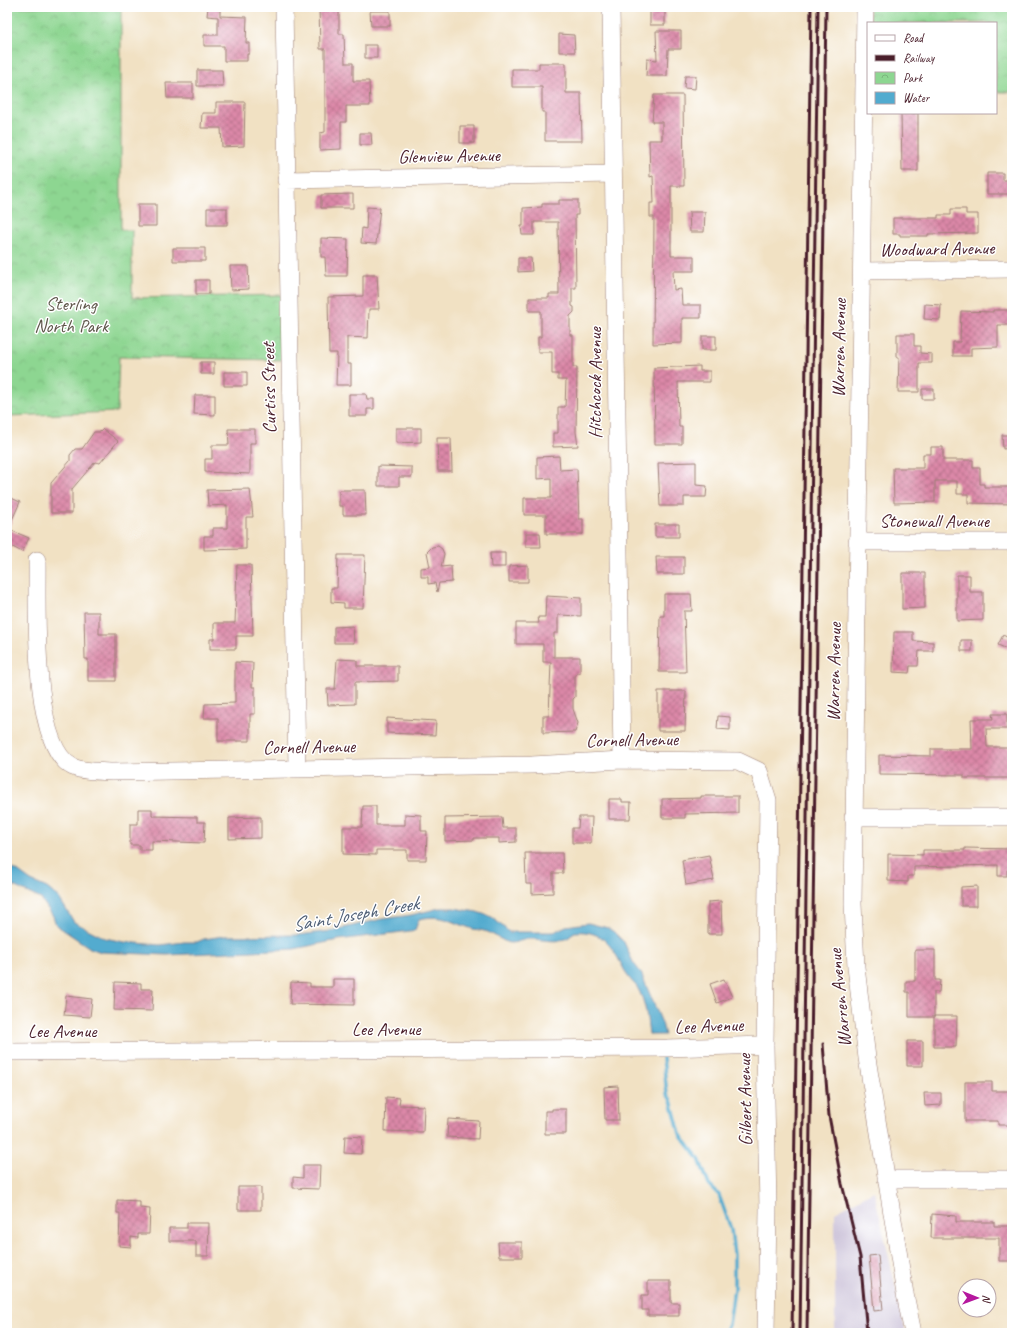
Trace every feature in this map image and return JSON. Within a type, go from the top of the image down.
[{"type":"street","name":"Curtiss Street","points":[[284,7],[296,768]]},
{"type":"street","name":"Hitchcock Avenue","points":[[611,7],[622,760]]},
{"type":"street","name":"Warren Avenue","points":[[865,7],[853,904],[856,966],[867,1058],[905,1294],[913,1333]]},
{"type":"street","name":"Glenview Avenue","points":[[286,180],[613,174]]},
{"type":"street","name":"Woodward Avenue","points":[[862,271],[1012,269]]},
{"type":"street","name":"Stonewall Avenue","points":[[857,542],[1012,542]]},
{"type":"street","name":"Cornell Avenue","points":[[37,560],[38,660],[42,704],[47,728],[53,745],[61,757],[72,767],[112,772],[296,768],[532,766],[622,760],[738,761],[759,771]]},
{"type":"street","name":"Gilbert Avenue","points":[[759,771],[768,800],[765,1045],[768,1209],[766,1333]]},
{"type":"street","points":[[853,817],[1012,817]]},
{"type":"street","name":"Lee Avenue","points":[[7,1052],[667,1048],[765,1045]]},
{"type":"street","points":[[886,1179],[1012,1179]]},
{"type":"shaded area","points":[[874,1191],[906,1333],[835,1333],[835,1212]]},
{"type":"green space","name":"Sterling North Park","points":[[7,7],[121,7],[121,230],[132,230],[132,298],[282,295],[282,360],[119,357],[117,412],[7,416]]},
{"type":"green space","points":[[870,7],[1012,7],[1012,92],[997,92],[997,22],[870,22]]},
{"type":"water","points":[[7,868],[16,870],[31,881],[47,888],[59,898],[74,922],[105,938],[124,942],[160,945],[197,942],[204,939],[224,936],[299,935],[331,931],[382,919],[411,915],[440,908],[454,908],[477,912],[492,917],[509,932],[554,932],[566,926],[588,923],[608,928],[624,942],[633,962],[641,973],[662,1023],[665,1035],[649,1035],[644,1004],[637,987],[628,977],[608,943],[594,934],[574,932],[570,937],[559,941],[528,939],[508,943],[488,932],[472,929],[445,919],[433,917],[419,919],[415,930],[338,940],[294,949],[167,955],[101,952],[90,948],[56,925],[53,916],[41,899],[7,883]]},
{"type":"building","points":[[208,7],[220,7],[220,16],[247,17],[246,43],[249,43],[249,54],[247,54],[247,61],[224,61],[224,46],[204,46],[204,35],[218,35],[218,17],[207,16]]},
{"type":"building","points":[[319,7],[339,7],[339,34],[344,34],[345,63],[353,63],[353,81],[369,81],[370,106],[346,106],[346,122],[341,122],[341,149],[320,150],[320,133],[325,132],[325,49],[320,49]]},
{"type":"building","points":[[650,7],[665,7],[665,25],[650,25]]},
{"type":"building","points":[[370,11],[390,11],[390,26],[371,26]]},
{"type":"building","points":[[656,31],[681,31],[681,49],[668,49],[667,76],[646,76],[647,59],[657,60]]},
{"type":"building","points":[[559,34],[574,35],[575,52],[559,52]]},
{"type":"building","points":[[365,45],[377,45],[377,58],[365,58]]},
{"type":"building","points":[[539,63],[566,63],[566,93],[581,93],[582,141],[545,141],[545,112],[542,112],[542,87],[512,87],[512,69],[539,69]]},
{"type":"building","points":[[197,70],[222,70],[223,86],[197,86]]},
{"type":"building","points":[[685,76],[696,76],[695,89],[684,88]]},
{"type":"building","points":[[166,83],[193,83],[193,98],[167,98]]},
{"type":"building","points":[[654,95],[683,95],[684,186],[671,186],[671,256],[694,256],[694,271],[673,271],[674,290],[681,289],[682,305],[701,305],[701,318],[682,318],[682,343],[653,344],[654,217],[650,217],[650,203],[654,203],[653,176],[650,177],[649,140],[662,140],[662,122],[652,122]]},
{"type":"building","points":[[216,102],[245,102],[244,146],[222,147],[221,128],[201,128],[202,113],[216,113]]},
{"type":"building","points":[[901,114],[918,114],[918,171],[902,171]]},
{"type":"building","points":[[460,126],[474,126],[474,143],[460,143]]},
{"type":"building","points":[[360,133],[371,133],[372,145],[360,145]]},
{"type":"building","points":[[987,173],[1003,173],[1003,180],[1011,180],[1011,194],[987,194]]},
{"type":"building","points":[[353,194],[353,208],[321,208],[321,195]]},
{"type":"building","points":[[559,200],[578,200],[578,215],[575,215],[576,288],[572,288],[572,306],[574,307],[574,312],[570,316],[570,335],[573,335],[573,367],[577,367],[576,432],[578,446],[553,447],[553,433],[558,433],[558,407],[565,407],[566,380],[558,380],[558,374],[552,374],[552,352],[538,352],[538,337],[541,337],[541,311],[529,311],[529,298],[549,298],[549,294],[559,294],[558,222],[534,222],[534,235],[522,235],[521,226],[523,226],[523,208],[542,207],[542,204],[559,204]]},
{"type":"building","points":[[138,204],[156,204],[156,226],[138,226]]},
{"type":"building","points":[[367,207],[380,208],[376,244],[361,243],[362,228],[366,229]]},
{"type":"building","points":[[207,208],[227,208],[227,225],[207,225]]},
{"type":"building","points":[[951,209],[966,209],[966,214],[978,214],[978,233],[928,234],[928,236],[900,236],[900,234],[893,234],[893,218],[938,218],[938,215],[951,215]]},
{"type":"building","points":[[689,212],[705,212],[704,232],[690,232]]},
{"type":"building","points":[[321,238],[348,239],[347,276],[326,276],[325,257],[321,257]]},
{"type":"building","points":[[173,248],[205,248],[205,261],[173,261]]},
{"type":"building","points":[[518,258],[531,258],[532,271],[518,272]]},
{"type":"building","points":[[230,266],[248,266],[249,289],[231,290]]},
{"type":"building","points":[[363,275],[377,275],[379,309],[369,309],[368,338],[347,337],[347,364],[351,364],[351,385],[336,385],[337,353],[329,353],[328,297],[363,296]]},
{"type":"building","points":[[196,280],[209,280],[209,294],[196,294]]},
{"type":"building","points":[[925,304],[941,305],[940,320],[924,319]]},
{"type":"building","points":[[993,310],[1012,310],[1012,325],[998,325],[998,347],[971,348],[971,356],[953,356],[953,342],[960,342],[961,311],[993,312]]},
{"type":"building","points":[[897,334],[914,334],[914,346],[920,346],[920,353],[932,354],[932,363],[919,363],[919,392],[898,392],[899,357],[897,357]]},
{"type":"building","points":[[702,336],[716,336],[716,350],[702,350]]},
{"type":"building","points":[[201,362],[214,362],[214,374],[201,374]]},
{"type":"building","points":[[700,366],[700,371],[710,371],[710,382],[678,382],[679,427],[682,427],[682,444],[655,444],[654,368]]},
{"type":"building","points":[[224,372],[247,372],[247,386],[224,386]]},
{"type":"building","points":[[922,389],[934,389],[934,399],[922,399]]},
{"type":"building","points":[[349,394],[366,394],[367,399],[374,399],[374,409],[367,409],[367,416],[349,416]]},
{"type":"building","points":[[195,395],[215,395],[215,415],[194,414]]},
{"type":"building","points":[[396,428],[421,428],[421,442],[396,443]]},
{"type":"building","points":[[103,429],[118,441],[100,463],[95,462],[72,489],[72,513],[51,513],[51,483],[70,461],[70,455],[75,449],[82,449],[94,432],[100,432]]},
{"type":"building","points":[[228,429],[255,429],[255,443],[250,443],[250,474],[205,472],[205,459],[212,459],[212,445],[229,445]]},
{"type":"building","points":[[1002,435],[1012,435],[1012,448],[1003,449]]},
{"type":"building","points":[[437,438],[451,438],[452,471],[438,471]]},
{"type":"building","points":[[931,447],[943,447],[943,460],[973,460],[973,468],[980,468],[980,484],[984,484],[984,487],[1012,487],[1012,504],[968,503],[968,494],[957,494],[957,481],[935,481],[935,502],[894,503],[893,468],[923,468],[923,454],[931,454]]},
{"type":"building","points":[[559,456],[560,470],[577,469],[579,519],[583,519],[583,534],[546,534],[546,515],[524,515],[524,498],[551,498],[551,478],[537,479],[537,457]]},
{"type":"building","points":[[696,462],[696,485],[707,486],[706,497],[684,497],[684,506],[660,506],[658,463]]},
{"type":"building","points":[[378,466],[412,467],[412,477],[399,477],[399,486],[378,486]]},
{"type":"building","points":[[250,489],[253,517],[246,517],[246,549],[204,550],[204,536],[213,536],[213,528],[227,528],[227,505],[208,506],[207,490]]},
{"type":"building","points":[[339,490],[365,490],[366,515],[343,515],[343,506],[339,506]]},
{"type":"building","points":[[7,496],[20,502],[8,529],[29,538],[22,552],[7,544]]},
{"type":"building","points":[[655,524],[679,524],[679,537],[655,537]]},
{"type":"building","points":[[526,533],[540,533],[541,547],[526,547]]},
{"type":"building","points":[[438,546],[442,549],[444,554],[441,567],[451,566],[452,582],[439,583],[437,592],[435,583],[428,584],[428,577],[421,577],[421,568],[430,567],[427,552],[432,547]]},
{"type":"building","points":[[490,553],[505,553],[505,567],[491,567]]},
{"type":"building","points":[[338,555],[365,555],[363,608],[344,608],[344,603],[331,602],[331,588],[337,588]]},
{"type":"building","points":[[656,557],[684,557],[684,574],[657,574]]},
{"type":"building","points":[[237,565],[251,565],[253,636],[236,636],[236,649],[210,649],[210,639],[214,639],[214,623],[235,623]]},
{"type":"building","points":[[528,565],[528,582],[509,582],[509,566]]},
{"type":"building","points":[[902,573],[925,573],[925,608],[902,609]]},
{"type":"building","points":[[957,575],[970,575],[970,592],[983,592],[983,620],[957,621]]},
{"type":"building","points":[[664,594],[691,594],[692,611],[684,611],[686,672],[659,672],[660,616],[664,616]]},
{"type":"building","points":[[546,596],[581,598],[581,616],[558,615],[558,633],[554,633],[554,657],[580,657],[580,673],[577,673],[575,677],[575,697],[573,699],[573,709],[578,723],[575,732],[543,733],[543,716],[549,716],[551,662],[543,662],[543,644],[516,644],[516,623],[539,623],[538,617],[545,617]]},
{"type":"building","points":[[84,612],[99,612],[99,634],[116,634],[116,681],[88,681],[88,659],[85,659]]},
{"type":"building","points":[[353,626],[354,643],[334,643],[334,627]]},
{"type":"building","points":[[894,632],[913,632],[913,641],[933,642],[933,651],[919,651],[918,666],[910,666],[909,673],[893,672]]},
{"type":"building","points":[[1003,635],[1012,640],[1007,649],[998,645]]},
{"type":"building","points":[[961,640],[972,640],[972,651],[961,651]]},
{"type":"building","points":[[337,659],[357,660],[357,666],[398,666],[398,681],[355,682],[355,704],[328,705],[327,689],[335,689]]},
{"type":"building","points":[[235,662],[253,663],[252,687],[255,687],[255,714],[250,714],[250,741],[218,741],[218,718],[204,718],[205,704],[235,703]]},
{"type":"building","points":[[658,691],[686,691],[685,731],[658,731]]},
{"type":"building","points":[[992,714],[1007,714],[1007,729],[986,729],[987,747],[1012,747],[1012,778],[964,778],[964,775],[879,774],[879,755],[931,756],[931,749],[972,749],[971,719],[993,719]]},
{"type":"building","points":[[718,716],[730,717],[730,730],[717,729]]},
{"type":"building","points":[[387,718],[436,721],[435,735],[387,733]]},
{"type":"building","points":[[701,796],[738,796],[738,813],[685,814],[685,818],[662,818],[662,799],[701,798]]},
{"type":"building","points":[[609,799],[622,799],[622,802],[631,802],[630,819],[609,819]]},
{"type":"building","points":[[363,806],[376,806],[376,825],[405,825],[405,814],[421,815],[421,831],[427,831],[426,860],[407,860],[407,850],[376,850],[376,855],[343,854],[343,827],[362,827]]},
{"type":"building","points":[[138,809],[152,809],[152,816],[197,817],[197,822],[205,822],[204,843],[152,841],[152,850],[140,850],[140,845],[130,845],[130,824],[138,824]]},
{"type":"building","points":[[261,817],[261,838],[229,839],[229,818]]},
{"type":"building","points":[[502,817],[503,828],[516,828],[516,842],[499,843],[499,838],[474,838],[474,840],[445,841],[445,818]]},
{"type":"building","points":[[579,817],[592,817],[591,843],[572,843],[572,828],[578,828]]},
{"type":"building","points":[[965,848],[1012,849],[1012,870],[1007,870],[1007,876],[998,876],[998,865],[914,867],[914,876],[908,876],[908,882],[888,881],[888,854],[923,855],[923,850],[965,850]]},
{"type":"building","points":[[525,853],[562,853],[563,873],[553,873],[553,893],[532,894],[532,884],[526,884]]},
{"type":"building","points":[[709,855],[714,880],[686,885],[682,860]]},
{"type":"building","points":[[977,886],[977,906],[961,906],[961,887]]},
{"type":"building","points":[[721,901],[722,934],[708,934],[708,902]]},
{"type":"building","points":[[915,950],[935,950],[935,980],[940,980],[939,992],[934,992],[934,1017],[909,1017],[909,992],[906,992],[906,981],[915,981]]},
{"type":"building","points":[[333,979],[354,979],[354,1005],[290,1004],[291,982],[310,983],[310,987],[333,987]]},
{"type":"building","points":[[724,979],[732,997],[717,1003],[710,984]]},
{"type":"building","points":[[115,982],[141,983],[141,989],[153,989],[152,1011],[114,1010]]},
{"type":"building","points":[[66,996],[92,999],[90,1017],[64,1015]]},
{"type":"building","points":[[934,1016],[957,1016],[956,1047],[934,1047]]},
{"type":"building","points":[[907,1041],[923,1041],[923,1066],[907,1066]]},
{"type":"building","points":[[965,1082],[992,1082],[992,1091],[1012,1091],[1012,1125],[998,1125],[998,1121],[965,1121]]},
{"type":"building","points":[[618,1086],[619,1120],[605,1120],[604,1087]]},
{"type":"building","points":[[924,1093],[941,1093],[941,1105],[925,1106]]},
{"type":"building","points":[[386,1097],[400,1098],[399,1105],[424,1106],[423,1132],[385,1131]]},
{"type":"building","points":[[552,1109],[566,1109],[566,1134],[545,1134],[545,1111],[552,1111]]},
{"type":"building","points":[[448,1119],[479,1121],[478,1139],[447,1137]]},
{"type":"building","points":[[345,1136],[362,1137],[361,1154],[344,1153]]},
{"type":"building","points":[[303,1165],[320,1165],[319,1189],[293,1188],[293,1177],[303,1178]]},
{"type":"building","points":[[238,1187],[261,1187],[261,1210],[238,1210]]},
{"type":"building","points":[[117,1200],[140,1201],[140,1208],[150,1209],[149,1234],[138,1234],[138,1238],[131,1237],[131,1247],[119,1246],[120,1213],[117,1213]]},
{"type":"building","points":[[932,1214],[956,1216],[956,1222],[994,1222],[994,1226],[1012,1226],[1012,1261],[999,1261],[999,1238],[931,1238]]},
{"type":"building","points":[[187,1223],[209,1223],[208,1256],[196,1256],[196,1241],[169,1241],[169,1228],[187,1228]]},
{"type":"building","points":[[498,1242],[522,1242],[522,1257],[499,1257]]},
{"type":"building","points":[[878,1255],[883,1310],[874,1311],[869,1256]]},
{"type":"building","points":[[648,1281],[671,1281],[671,1303],[679,1303],[679,1316],[648,1316],[648,1310],[642,1310],[642,1295],[648,1295]]},
{"type":"waterway","name":"Saint Joseph Creek","points":[[663,1058],[667,1094],[671,1100],[680,1134],[699,1159],[709,1185],[719,1195],[731,1229],[734,1254],[734,1289],[729,1325],[724,1333]]},
{"type":"railway","points":[[792,1333],[811,7]]},
{"type":"railway","points":[[800,1333],[818,7]]},
{"type":"railway","points":[[807,1333],[826,7]]},
{"type":"railway","points":[[823,1044],[829,1116],[842,1184],[860,1257],[867,1333]]}]
